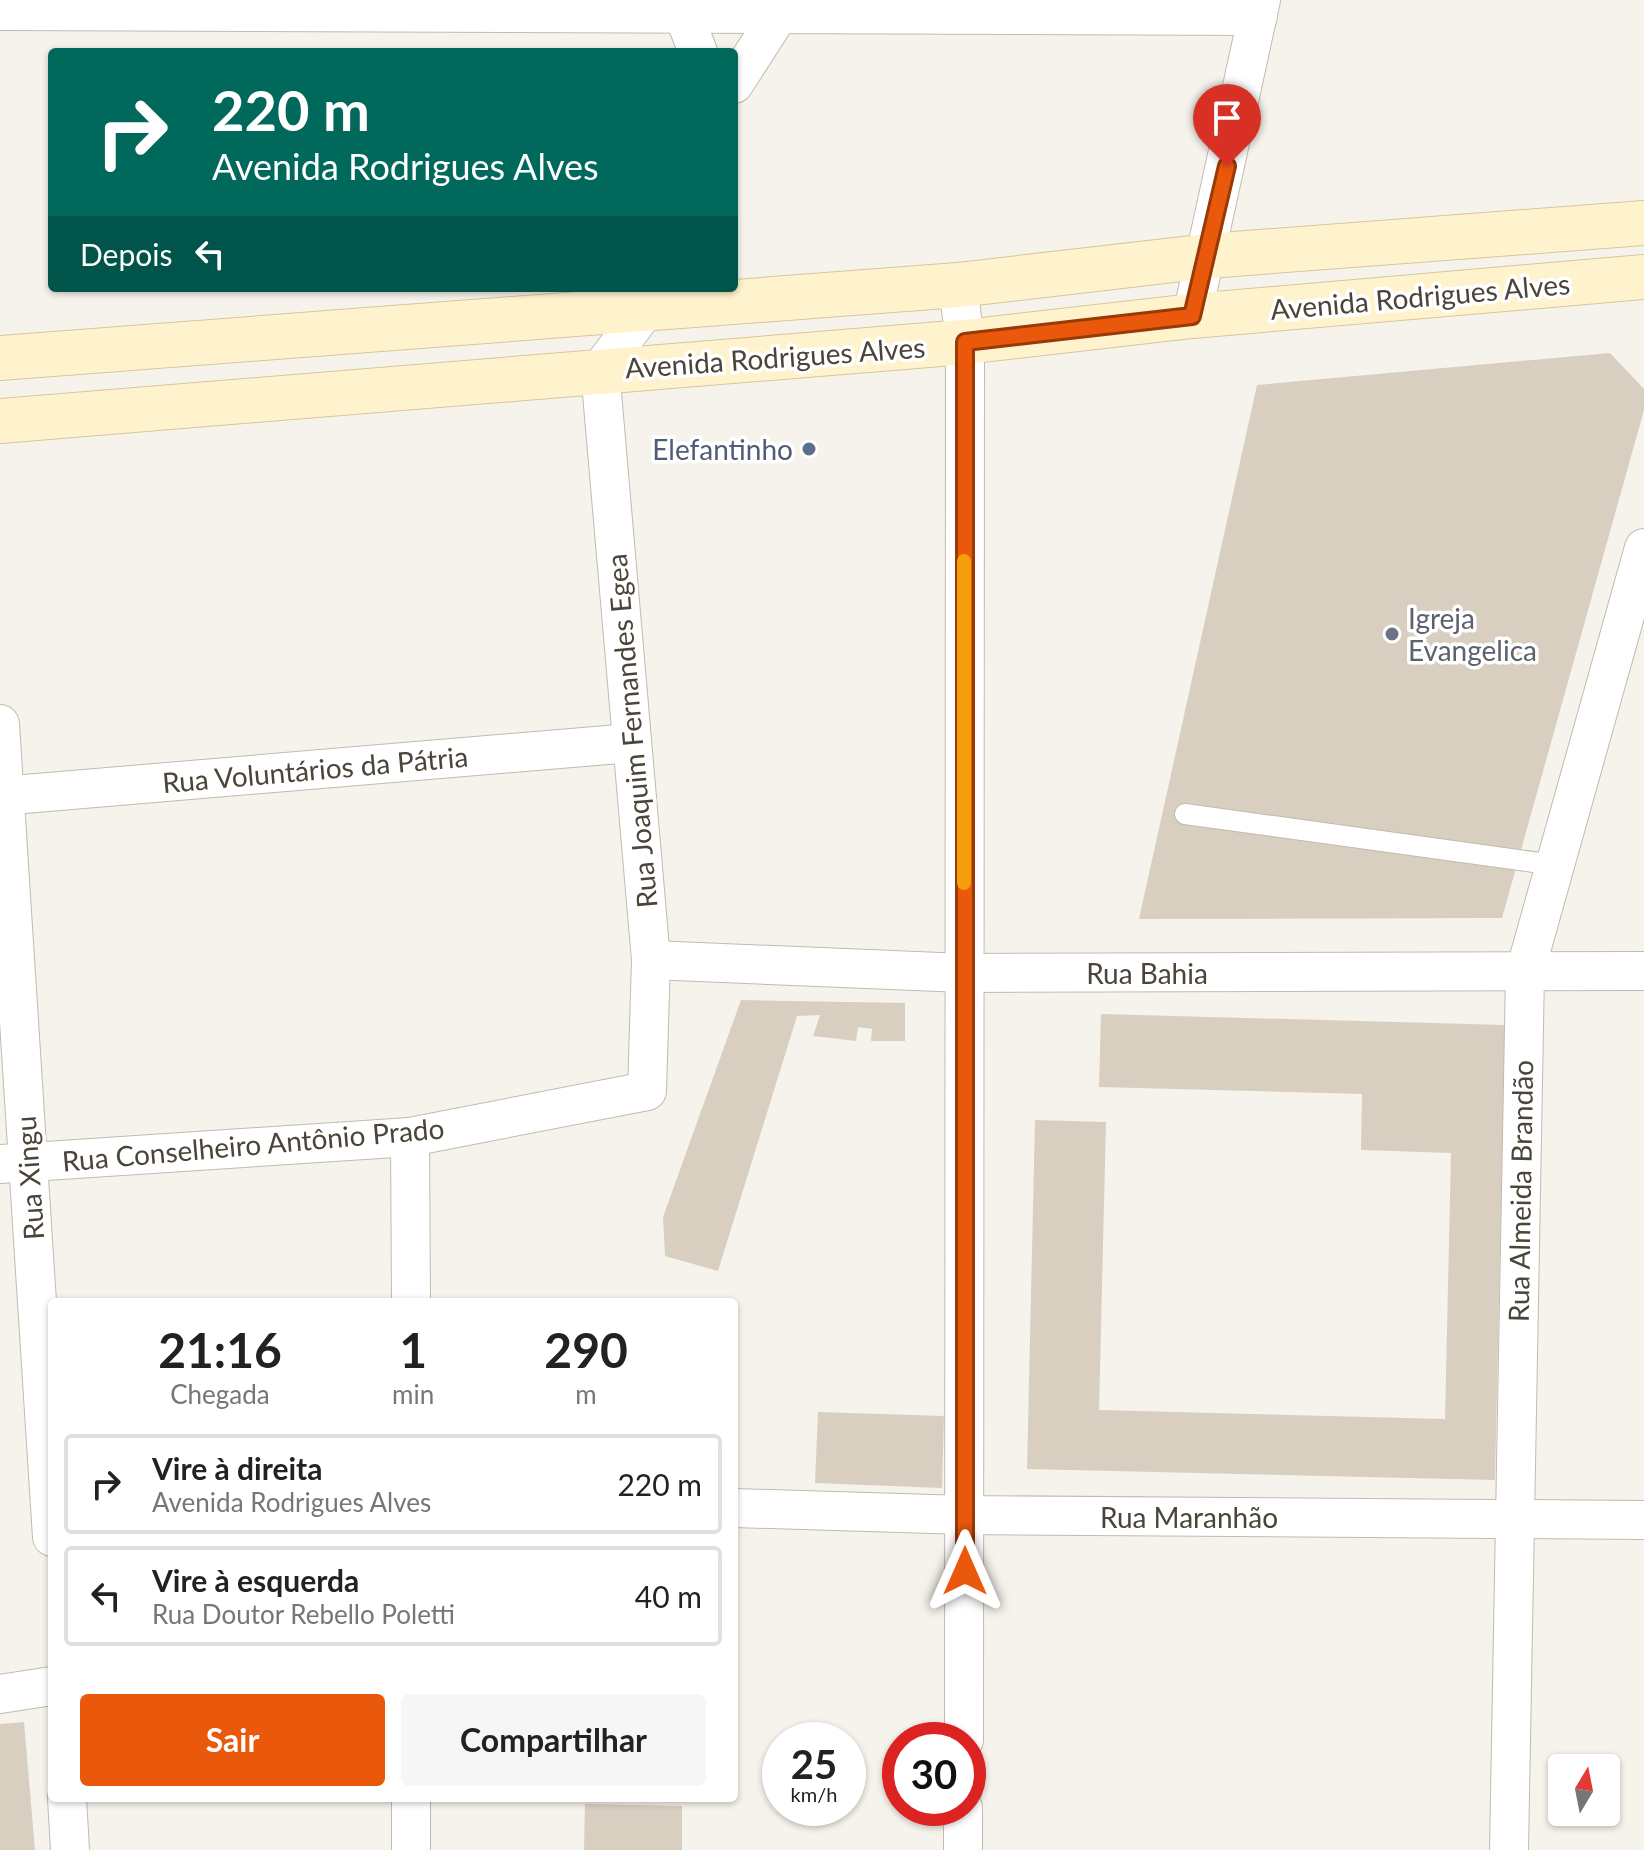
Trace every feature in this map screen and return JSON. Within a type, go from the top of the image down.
[{"type":"main road","name":"Avenida Rodrigues Alves","points":[[0,358],[651,298],[958,285],[1208,256],[1644,223]]},
{"type":"main road","name":"Avenida Rodrigues Alves","points":[[0,421],[965,342],[1192,316],[1644,277]]},
{"type":"street","points":[[680,6],[696,48]]},
{"type":"street","points":[[0,11],[680,6],[1259,8],[1208,256],[1192,316]]},
{"type":"street","points":[[738,78],[785,6]]},
{"type":"street","points":[[958,285],[965,342],[964,1722]]},
{"type":"street","points":[[600,370],[651,298]]},
{"type":"street","name":"Rua Joaquim Fernandes Egea","points":[[600,370],[651,960],[647,1091]]},
{"type":"street","name":"Rua Almeida Brandão","points":[[1509,1850],[1525,972],[1644,548]]},
{"type":"street","name":"Rua Xingu","points":[[0,724],[14,1163],[48,1498]]},
{"type":"street","name":"Rua Voluntários da Pátria","points":[[4,796],[631,743]]},
{"type":"street","name":"Rua Bahia","points":[[651,960],[964,973],[1644,971]]},
{"type":"street","name":"Rua Conselheiro Antônio Prado","points":[[14,1163],[410,1137],[647,1091]]},
{"type":"street","points":[[410,1137],[411,1298]]},
{"type":"street","name":"Rua Maranhão","points":[[738,1508],[965,1515],[1644,1520]]},
{"type":"street","points":[[0,1694],[48,1687]]},
{"type":"street","points":[[67,1802],[70,1850]]},
{"type":"street","points":[[411,1802],[411,1850]]},
{"type":"street","points":[[963,1826],[963,1850]]},
{"type":"lane","points":[[1185,814],[1555,865]]},
{"type":"building","name":"Igreja Evangelica","points":[[1610,353],[1644,389],[1644,410],[1502,918],[1139,919],[1257,385]]},
{"type":"building","points":[[741,1000],[905,1003],[905,1041],[871,1041],[872,1029],[858,1027],[856,1041],[813,1036],[820,1015],[797,1016],[718,1271],[665,1256],[663,1217]]},
{"type":"building","points":[[1101,1014],[1505,1025],[1495,1480],[1027,1469],[1035,1120],[1106,1122],[1099,1410],[1445,1419],[1451,1153],[1361,1150],[1362,1094],[1099,1087]]},
{"type":"building","points":[[818,1412],[944,1416],[942,1488],[815,1483]]},
{"type":"building","points":[[24,1722],[35,1850],[0,1850],[0,1724]]},
{"type":"building","points":[[585,1804],[682,1806],[682,1850],[584,1850]]},
{"type":"slow traffic","points":[[964,561],[964,883]]},
{"type":"place","name":"Elefantinho","points":[[809,449]]},
{"type":"place","name":"Igreja Evangelica","points":[[1392,634]]},
{"type":"route","points":[[965,1571],[965,342],[1192,316],[1227,166]]}]
